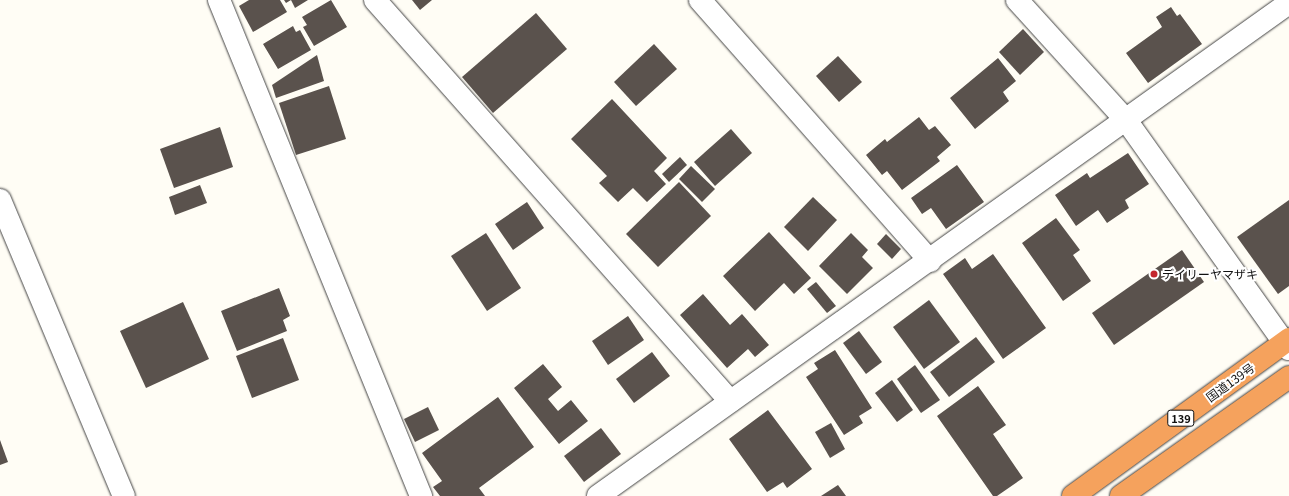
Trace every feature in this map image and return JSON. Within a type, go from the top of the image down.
[{"type":"highway","name":"国道139号","points":[[1073,496],[1287,343]]},
{"type":"highway","name":"139","points":[[1121,496],[1289,378]]},
{"type":"street","points":[[219,0],[422,496]]},
{"type":"street","points":[[375,0],[730,401]]},
{"type":"street","points":[[700,0],[930,261]]},
{"type":"street","points":[[1017,0],[1126,120],[1287,343]]},
{"type":"street","points":[[598,496],[730,401],[930,261],[1289,3]]},
{"type":"street","points":[[0,200],[124,496]]},
{"type":"building","points":[[249,0],[280,0],[287,12],[253,32],[239,6]]},
{"type":"building","points":[[284,0],[291,0],[286,3]]},
{"type":"building","points":[[291,0],[308,0],[295,8]]},
{"type":"building","points":[[331,0],[347,27],[314,46],[303,27],[307,25],[302,17]]},
{"type":"building","points":[[412,0],[432,0],[420,10]]},
{"type":"building","points":[[1171,7],[1177,16],[1180,14],[1202,44],[1148,83],[1126,53],[1162,27],[1156,17]]},
{"type":"building","points":[[536,13],[567,49],[493,113],[462,77]]},
{"type":"building","points":[[293,26],[296,32],[300,30],[311,50],[278,69],[263,44]]},
{"type":"building","points":[[1023,29],[1044,52],[1020,75],[999,52]]},
{"type":"building","points":[[654,44],[677,69],[636,106],[614,82]]},
{"type":"building","points":[[317,55],[324,81],[276,98],[272,85]]},
{"type":"building","points":[[838,56],[862,82],[839,102],[816,76]]},
{"type":"building","points":[[998,58],[1016,81],[1003,92],[1009,101],[975,129],[950,98]]},
{"type":"building","points":[[329,86],[346,139],[296,155],[279,103]]},
{"type":"building","points":[[612,99],[667,158],[654,171],[666,184],[647,202],[633,188],[618,202],[599,183],[607,176],[571,139]]},
{"type":"building","points":[[919,117],[929,130],[935,126],[951,145],[937,157],[940,161],[902,190],[887,171],[882,175],[866,155],[885,139],[887,142]]},
{"type":"building","points":[[220,127],[233,167],[174,188],[160,149]]},
{"type":"building","points":[[731,129],[752,153],[715,186],[694,162]]},
{"type":"building","points":[[1128,153],[1149,184],[1125,200],[1129,208],[1107,223],[1098,210],[1076,226],[1055,195],[1087,173],[1090,178]]},
{"type":"building","points":[[680,157],[687,165],[669,182],[662,174]]},
{"type":"building","points":[[957,165],[984,202],[946,229],[931,208],[922,214],[911,198]]},
{"type":"building","points":[[691,166],[715,189],[702,202],[679,179]]},
{"type":"building","points":[[679,182],[711,216],[658,267],[626,234]]},
{"type":"building","points":[[200,185],[207,203],[175,215],[169,197]]},
{"type":"building","points":[[813,197],[837,220],[808,251],[784,227]]},
{"type":"building","points":[[1289,200],[1289,286],[1278,294],[1237,237]]},
{"type":"building","points":[[527,202],[544,228],[513,250],[495,224]]},
{"type":"building","points":[[1056,218],[1080,250],[1073,255],[1091,281],[1063,301],[1022,243]]},
{"type":"building","points":[[769,232],[811,278],[794,294],[784,283],[755,311],[723,276]]},
{"type":"building","points":[[486,233],[521,288],[487,311],[451,256]]},
{"type":"building","points":[[851,233],[868,250],[862,257],[873,268],[847,294],[819,266]]},
{"type":"building","points":[[886,234],[901,249],[892,259],[877,244]]},
{"type":"building","points":[[1182,250],[1204,282],[1114,345],[1092,313]]},
{"type":"building","points":[[993,254],[1046,328],[1003,359],[943,274],[965,258],[972,269]]},
{"type":"building","points":[[816,282],[836,306],[827,313],[807,289]]},
{"type":"building","points":[[279,288],[290,316],[283,320],[287,331],[237,351],[221,311]]},
{"type":"building","points":[[703,294],[730,325],[742,314],[769,345],[755,357],[748,349],[727,368],[680,315]]},
{"type":"building","points":[[929,300],[960,342],[924,369],[893,327]]},
{"type":"building","points":[[183,302],[209,359],[146,388],[120,331]]},
{"type":"building","points":[[628,316],[644,340],[608,365],[592,341]]},
{"type":"building","points":[[859,331],[882,362],[866,374],[843,343]]},
{"type":"building","points":[[976,337],[995,362],[949,397],[930,372]]},
{"type":"building","points":[[283,338],[299,380],[252,398],[236,356]]},
{"type":"building","points":[[835,350],[872,408],[859,416],[863,423],[844,435],[806,377],[818,369],[814,363]]},
{"type":"building","points":[[652,352],[670,376],[634,403],[616,379]]},
{"type":"building","points":[[543,364],[562,387],[548,399],[558,411],[571,400],[588,421],[559,444],[514,388]]},
{"type":"building","points":[[915,365],[940,400],[921,413],[897,379]]},
{"type":"building","points":[[892,380],[913,410],[897,422],[875,393]]},
{"type":"building","points":[[978,386],[1006,425],[993,434],[1023,478],[997,496],[993,496],[937,416]]},
{"type":"building","points":[[498,397],[534,447],[479,488],[485,496],[440,496],[433,487],[442,481],[422,453]]},
{"type":"building","points":[[428,407],[439,430],[415,442],[404,419]]},
{"type":"building","points":[[768,410],[812,469],[787,488],[783,482],[767,492],[729,439]]},
{"type":"building","points":[[831,423],[845,449],[830,458],[815,432]]},
{"type":"building","points":[[601,428],[621,454],[584,482],[564,456]]},
{"type":"building","points":[[0,440],[8,462],[0,465]]},
{"type":"building","points":[[838,485],[846,496],[821,496]]},
{"type":"place","name":"デイリーヤマザキ","points":[[1154,274]]}]
